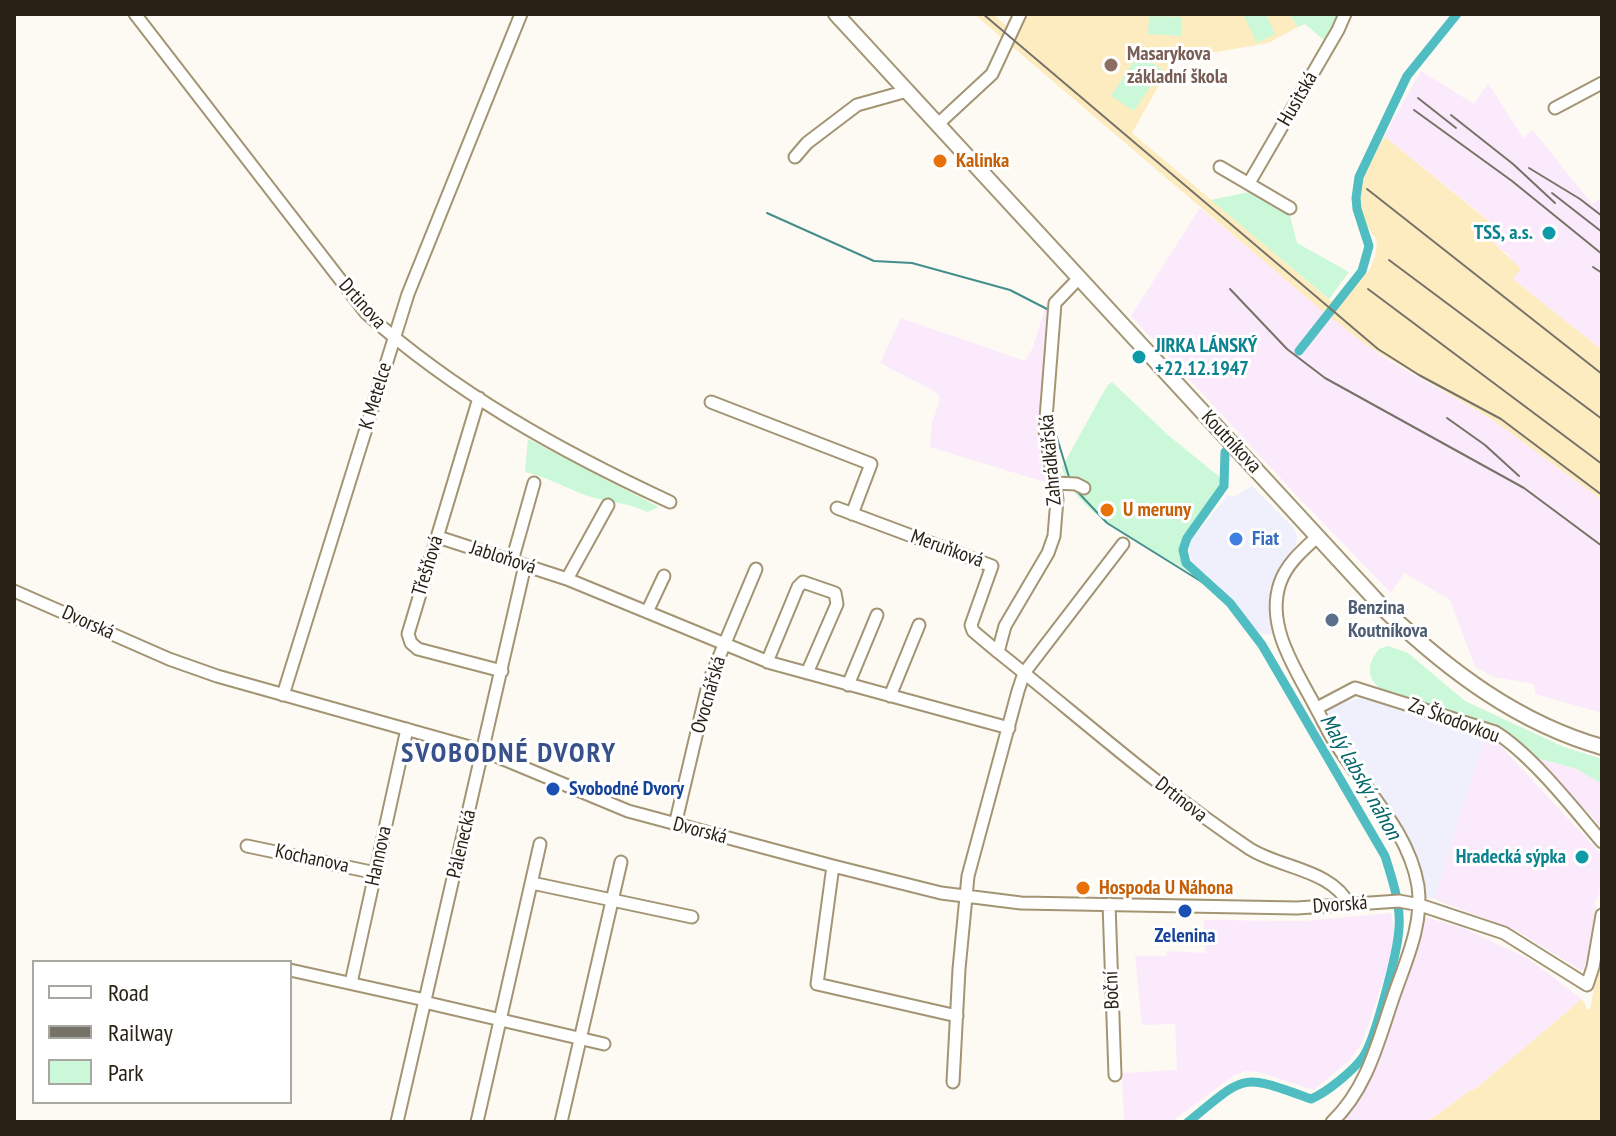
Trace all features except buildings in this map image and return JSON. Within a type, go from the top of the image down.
[{"type":"main road","name":"Koutníkova","points":[[836,14],[1386,611],[1457,673],[1539,724],[1602,747]]},
{"type":"street","name":"Drtinova","points":[[135,14],[366,313],[394,338],[543,439],[670,502]]},
{"type":"street","name":"K Metelce","points":[[283,695],[414,279],[521,14]]},
{"type":"street","points":[[938,124],[992,74],[1020,14]]},
{"type":"street","name":"Husitská","points":[[1249,183],[1345,14]]},
{"type":"street","points":[[1555,108],[1602,83]]},
{"type":"street","points":[[795,157],[810,140],[857,105],[907,91]]},
{"type":"street","points":[[1220,167],[1290,208]]},
{"type":"street","name":"Zahrádkářská","points":[[998,652],[1005,626],[1052,544],[1057,510],[1045,431],[1055,303],[1079,278]]},
{"type":"street","name":"Třešňová","points":[[479,398],[409,630],[409,639],[418,649],[502,671]]},
{"type":"street","points":[[711,402],[871,464],[852,514]]},
{"type":"street","points":[[512,561],[534,483]]},
{"type":"street","points":[[1055,483],[1076,484],[1084,488]]},
{"type":"street","points":[[567,579],[608,505]]},
{"type":"street","name":"Meruňková","points":[[837,508],[993,562],[971,625],[973,631],[998,652]]},
{"type":"street","points":[[1318,536],[1287,569],[1276,598],[1277,621],[1289,659],[1336,745],[1398,831],[1412,862],[1420,905],[1417,927],[1375,1050],[1354,1099],[1332,1122]]},
{"type":"street","name":"Jabloňová","points":[[438,537],[567,579],[767,662],[1009,728]]},
{"type":"street","points":[[953,1082],[968,876],[1024,673],[1123,544]]},
{"type":"street","name":"Pálenecká","points":[[397,1122],[525,565]]},
{"type":"street","name":"Ovocnářská","points":[[675,825],[709,681],[756,569]]},
{"type":"street","points":[[647,612],[664,576]]},
{"type":"street","points":[[767,662],[798,587],[803,582],[835,593],[837,604],[807,673]]},
{"type":"street","name":"Dvorská","points":[[14,591],[169,659],[283,695],[484,751],[600,800],[675,825],[965,896],[1021,903],[1297,908],[1399,901],[1420,905]]},
{"type":"street","points":[[848,685],[877,615]]},
{"type":"street","points":[[890,696],[919,625]]},
{"type":"street","points":[[998,652],[1024,673]]},
{"type":"street","name":"Drtinova","points":[[1024,673],[1218,828],[1261,856],[1328,882],[1343,893],[1349,905]]},
{"type":"street","name":"Za Škodovkou","points":[[1317,708],[1355,688],[1495,732],[1507,739],[1556,789],[1602,842]]},
{"type":"street","name":"Hannova","points":[[351,983],[407,729]]},
{"type":"street","points":[[477,1122],[540,844]]},
{"type":"street","name":"Kochanova","points":[[247,846],[376,873]]},
{"type":"street","points":[[561,1122],[621,862]]},
{"type":"street","points":[[833,866],[817,984],[957,1016]]},
{"type":"street","points":[[532,883],[686,916],[676,928]]},
{"type":"street","name":"Boční","points":[[1109,904],[1115,1075]]},
{"type":"street","points":[[1420,905],[1504,933],[1587,985],[1602,915]]},
{"type":"street","points":[[292,970],[604,1044]]},
{"type":"shaded area","points":[[974,14],[993,14],[1018,36],[1028,14],[1289,14],[1298,27],[1268,43],[1217,52],[1177,53],[1132,133],[1338,307],[1345,291],[1369,271],[1375,256],[1377,241],[1356,209],[1357,188],[1384,136],[1502,232],[1494,243],[1521,269],[1513,279],[1602,350],[1602,500],[1493,420],[1369,347],[1320,309]]},
{"type":"shaded area","points":[[1421,71],[1474,104],[1488,83],[1523,138],[1533,130],[1592,204],[1602,197],[1602,350],[1513,279],[1508,254],[1493,243],[1502,231],[1384,136]]},
{"type":"shaded area","points":[[1200,208],[1381,356],[1493,420],[1602,500],[1602,713],[1535,694],[1534,684],[1494,677],[1475,667],[1450,600],[1404,573],[1391,593],[1131,316]]},
{"type":"shaded area","points":[[1047,303],[1053,306],[1041,430],[1051,484],[930,447],[939,396],[880,363],[901,318],[1025,361]]},
{"type":"shaded area","points":[[1252,486],[1293,527],[1297,536],[1296,545],[1276,575],[1272,588],[1274,635],[1251,632],[1215,582],[1192,563],[1189,552],[1191,540],[1228,495],[1234,497]]},
{"type":"shaded area","points":[[1367,696],[1486,736],[1434,899],[1424,897],[1419,865],[1405,833],[1354,752],[1338,740],[1328,721],[1328,712],[1333,705]]},
{"type":"shaded area","points":[[1486,736],[1498,743],[1602,855],[1602,881],[1599,896],[1594,902],[1597,910],[1582,971],[1517,931],[1434,899]]},
{"type":"shaded area","points":[[1533,757],[1577,769],[1602,784],[1602,827]]},
{"type":"shaded area","points":[[1391,913],[1395,935],[1362,1043],[1350,1060],[1314,1090],[1258,1072],[1245,1071],[1233,1076],[1171,1122],[1124,1122],[1122,1073],[1177,1070],[1175,1024],[1142,1025],[1135,956],[1166,956],[1167,951],[1205,953],[1204,920],[1303,921]]},
{"type":"shaded area","points":[[1424,917],[1461,927],[1529,959],[1582,999],[1474,1090],[1427,1122],[1339,1122],[1348,1115],[1370,1080]]},
{"type":"shaded area","points":[[1602,944],[1602,1122],[1427,1122],[1474,1090],[1582,999],[1590,1010]]},
{"type":"green space","points":[[1243,14],[1266,14],[1275,34],[1257,43]]},
{"type":"green space","points":[[1289,14],[1340,14],[1325,41],[1305,24],[1298,27]]},
{"type":"green space","points":[[1149,16],[1182,17],[1181,36],[1148,34]]},
{"type":"green space","points":[[1139,54],[1162,69],[1134,111],[1111,96]]},
{"type":"green space","points":[[1254,191],[1289,212],[1297,243],[1349,272],[1329,299],[1211,200]]},
{"type":"green space","points":[[1112,382],[1168,435],[1222,479],[1219,489],[1182,539],[1180,558],[1189,572],[1097,515],[1069,484],[1062,467]]},
{"type":"green space","points":[[528,439],[659,507],[647,512],[585,495],[525,472]]},
{"type":"green space","points":[[1388,646],[1408,653],[1465,701],[1564,747],[1602,759],[1602,784],[1577,769],[1533,757],[1501,727],[1379,688],[1370,674],[1371,664],[1379,649]]},
{"type":"waterway","name":"Malý labský náhon","points":[[1299,351],[1362,271],[1369,246],[1357,209],[1359,177],[1407,76],[1457,14]]},
{"type":"waterway","points":[[767,213],[874,261],[912,263],[1010,290],[1047,309]]},
{"type":"waterway","points":[[1052,406],[1054,428],[1069,477]]},
{"type":"waterway","name":"Malý labský náhon","points":[[1188,1122],[1222,1094],[1245,1083],[1270,1085],[1311,1099],[1346,1075],[1363,1057],[1374,1033],[1399,928],[1397,901],[1385,856],[1262,645],[1230,603],[1186,563],[1183,550],[1187,538],[1224,486],[1225,452]]},
{"type":"waterway","points":[[1075,489],[1107,523],[1218,592]]},
{"type":"railway","points":[[983,14],[1378,349],[1501,419],[1602,495]]},
{"type":"railway","points":[[1418,98],[1456,128]]},
{"type":"railway","points":[[1414,110],[1512,181],[1602,254]]},
{"type":"railway","points":[[1451,115],[1513,164],[1555,203]]},
{"type":"railway","points":[[1529,168],[1602,216]]},
{"type":"railway","points":[[1367,189],[1602,374]]},
{"type":"railway","points":[[1552,193],[1602,232]]},
{"type":"railway","points":[[1389,260],[1602,419]]},
{"type":"railway","points":[[1593,267],[1602,273]]},
{"type":"railway","points":[[1230,289],[1287,349],[1325,378],[1524,488],[1602,546]]},
{"type":"railway","points":[[1368,289],[1602,464]]},
{"type":"railway","points":[[1447,418],[1485,445],[1519,476]]},
{"type":"place","name":"Masarykova základní škola","points":[[1111,65]]},
{"type":"place","name":"Kalinka","points":[[940,161]]},
{"type":"place","name":"TSS, a.s.","points":[[1549,233]]},
{"type":"place","name":"JIRKA LÁNSKÝ +22.12.1947","points":[[1139,357]]},
{"type":"place","name":"U meruny","points":[[1107,510]]},
{"type":"place","name":"Fiat","points":[[1236,539]]},
{"type":"place","name":"Benzina Koutníkova","points":[[1332,620]]},
{"type":"place","name":"Svobodné Dvory","points":[[553,789]]},
{"type":"place","name":"Hradecká sýpka","points":[[1582,857]]},
{"type":"place","name":"Hospoda U Náhona","points":[[1083,888]]},
{"type":"place","name":"Zelenina","points":[[1185,911]]},
{"type":"district","name":"SVOBODNÉ DVORY","points":[[509,754]]}]
